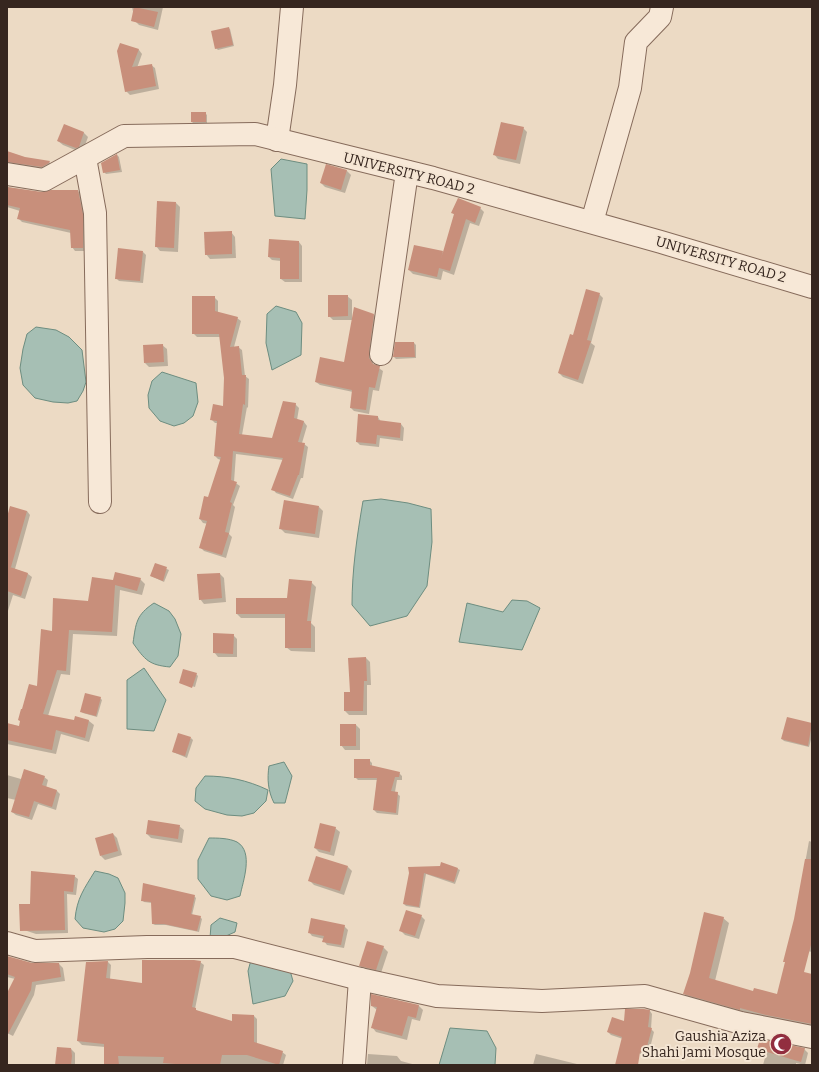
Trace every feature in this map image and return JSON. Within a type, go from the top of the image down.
[{"type":"street","points":[[277,140],[285,85],[292,7]]},
{"type":"street","points":[[592,222],[630,88],[636,42],[660,17],[662,7]]},
{"type":"street","name":"UNIVERSITY ROAD 2","points":[[7,174],[44,180],[124,136],[255,134],[407,172],[592,222],[812,287]]},
{"type":"street","points":[[85,158],[95,213],[100,502]]},
{"type":"street","points":[[381,354],[407,172]]},
{"type":"street","points":[[7,943],[35,951],[147,947],[235,947],[360,979],[437,996],[542,1001],[645,996],[741,1023],[812,1037]]},
{"type":"street","points":[[354,1065],[360,979]]},
{"type":"shaded area","points":[[281,159],[307,164],[305,219],[275,216],[271,169]]},
{"type":"shaded area","points":[[276,306],[296,312],[302,323],[301,355],[272,370],[266,343],[267,314]]},
{"type":"shaded area","points":[[36,327],[56,330],[69,337],[82,350],[86,382],[77,401],[68,403],[53,402],[35,398],[23,385],[20,368],[23,349],[27,334]]},
{"type":"shaded area","points":[[162,372],[196,383],[198,402],[193,416],[184,423],[174,426],[160,421],[149,408],[148,395],[152,381]]},
{"type":"shaded area","points":[[381,499],[408,503],[431,509],[432,542],[427,586],[407,616],[370,626],[352,605],[354,566],[363,501]]},
{"type":"shaded area","points":[[512,600],[527,601],[540,608],[522,650],[459,642],[467,603],[503,612]]},
{"type":"shaded area","points":[[154,603],[169,611],[175,619],[181,634],[178,656],[170,667],[157,665],[148,661],[133,643],[135,630],[140,616]]},
{"type":"shaded area","points":[[144,668],[166,700],[154,731],[127,729],[127,680]]},
{"type":"shaded area","points":[[284,762],[292,776],[285,803],[274,803],[268,785],[269,766]]},
{"type":"shaded area","points":[[205,776],[237,779],[268,790],[266,801],[254,813],[242,816],[227,815],[205,809],[195,801],[196,788]]},
{"type":"shaded area","points":[[209,838],[223,838],[237,842],[242,847],[245,853],[246,867],[240,896],[227,900],[211,896],[198,879],[198,860]]},
{"type":"shaded area","points":[[95,871],[109,874],[118,878],[125,893],[123,921],[115,929],[104,932],[83,928],[75,919],[79,899]]},
{"type":"shaded area","points":[[220,918],[237,923],[235,932],[217,940],[210,938],[211,925]]},
{"type":"shaded area","points":[[251,960],[289,967],[293,981],[285,996],[253,1004],[248,971]]},
{"type":"shaded area","points":[[450,1028],[487,1031],[496,1048],[495,1065],[439,1065]]},
{"type":"building","points":[[134,7],[158,12],[154,27],[131,21]]},
{"type":"building","points":[[229,27],[233,45],[215,49],[211,31]]},
{"type":"building","points":[[120,43],[139,49],[132,67],[152,64],[156,86],[125,92],[117,51]]},
{"type":"building","points":[[191,112],[206,112],[206,122],[191,122]]},
{"type":"building","points":[[501,122],[524,127],[516,160],[493,155]]},
{"type":"building","points":[[64,124],[84,132],[79,147],[76,148],[57,141]]},
{"type":"building","points":[[7,151],[25,157],[50,161],[42,167],[7,162]]},
{"type":"building","points":[[117,154],[120,170],[103,173],[101,163]]},
{"type":"building","points":[[326,164],[347,170],[341,190],[320,183]]},
{"type":"building","points":[[7,187],[42,192],[51,190],[78,190],[83,214],[83,248],[71,248],[70,230],[17,219],[20,208],[7,205]]},
{"type":"building","points":[[458,198],[481,207],[475,223],[466,219],[450,271],[439,268],[437,277],[408,270],[414,245],[443,251],[441,259],[454,214],[451,213]]},
{"type":"building","points":[[157,201],[176,202],[174,248],[155,247]]},
{"type":"building","points":[[232,231],[232,254],[205,255],[204,232]]},
{"type":"building","points":[[269,239],[299,241],[299,279],[280,279],[280,258],[268,257]]},
{"type":"building","points":[[118,248],[143,251],[140,281],[115,279]]},
{"type":"building","points":[[586,289],[600,293],[587,340],[591,341],[578,380],[558,373],[570,334],[573,335]]},
{"type":"building","points":[[328,295],[348,295],[348,316],[328,317]]},
{"type":"building","points":[[192,296],[215,296],[215,311],[238,317],[230,347],[239,346],[242,375],[246,375],[245,405],[243,404],[239,434],[272,438],[283,401],[296,403],[294,418],[304,421],[298,442],[305,443],[299,475],[290,496],[271,490],[283,458],[233,451],[231,480],[237,482],[230,502],[232,503],[225,532],[229,533],[222,555],[199,548],[207,521],[199,519],[204,496],[208,497],[221,457],[214,456],[217,421],[210,420],[213,404],[223,406],[224,378],[219,334],[192,334]]},
{"type":"building","points":[[354,307],[374,314],[369,358],[373,364],[380,366],[375,388],[369,387],[366,410],[350,408],[352,390],[315,382],[320,357],[344,362]]},
{"type":"building","points":[[395,342],[414,342],[415,357],[393,357]]},
{"type":"building","points":[[163,344],[164,362],[144,363],[143,345]]},
{"type":"building","points":[[358,414],[378,416],[378,420],[401,423],[400,438],[377,435],[376,444],[356,442]]},
{"type":"building","points":[[284,500],[319,506],[315,534],[279,529]]},
{"type":"building","points":[[10,506],[27,511],[10,567],[28,573],[21,596],[7,591],[7,517]]},
{"type":"building","points":[[155,563],[167,567],[163,581],[150,576]]},
{"type":"building","points":[[115,572],[141,578],[137,591],[115,585],[112,632],[69,630],[66,671],[57,670],[43,714],[74,720],[75,716],[89,720],[85,738],[56,730],[52,750],[7,740],[7,723],[19,726],[20,721],[18,720],[29,684],[37,686],[41,629],[52,631],[53,598],[88,601],[92,577],[113,580]]},
{"type":"building","points":[[220,573],[222,598],[199,600],[197,574]]},
{"type":"building","points":[[289,579],[312,581],[307,621],[311,621],[311,648],[285,648],[285,614],[236,614],[236,598],[287,598]]},
{"type":"building","points":[[213,633],[234,634],[233,654],[213,653]]},
{"type":"building","points":[[366,657],[367,681],[364,681],[363,711],[344,711],[344,692],[350,692],[348,658]]},
{"type":"building","points":[[183,669],[197,673],[192,688],[179,683]]},
{"type":"building","points":[[85,693],[101,697],[96,716],[80,712]]},
{"type":"building","points":[[787,717],[812,723],[808,746],[781,739]]},
{"type":"building","points":[[340,724],[356,724],[356,746],[340,746]]},
{"type":"building","points":[[178,733],[191,737],[185,756],[172,752]]},
{"type":"building","points":[[354,759],[370,759],[370,765],[400,772],[399,777],[395,777],[391,791],[398,792],[396,813],[373,810],[377,778],[354,778]]},
{"type":"building","points":[[24,769],[45,776],[42,785],[57,790],[52,807],[34,801],[29,817],[11,812]]},
{"type":"building","points":[[148,820],[180,825],[178,839],[146,834]]},
{"type":"building","points":[[320,823],[336,827],[330,852],[314,848]]},
{"type":"building","points":[[113,833],[118,851],[100,856],[95,838]]},
{"type":"building","points":[[316,856],[348,866],[340,891],[308,881]]},
{"type":"building","points":[[805,859],[812,859],[812,941],[804,972],[812,974],[812,1024],[740,1008],[740,1010],[683,994],[690,973],[704,912],[724,917],[709,978],[753,991],[754,988],[777,994],[785,962],[783,962],[794,919]]},
{"type":"building","points":[[441,862],[458,868],[454,882],[424,873],[419,907],[403,904],[409,873],[408,867],[440,866]]},
{"type":"building","points":[[31,871],[75,875],[73,892],[64,891],[65,930],[20,931],[19,904],[30,904]]},
{"type":"building","points":[[143,883],[195,895],[191,914],[201,916],[197,931],[164,924],[152,924],[151,902],[141,901]]},
{"type":"building","points":[[406,910],[422,915],[415,936],[399,931]]},
{"type":"building","points":[[311,918],[345,925],[341,945],[322,942],[324,936],[308,933]]},
{"type":"building","points":[[367,941],[384,946],[376,970],[359,966]]},
{"type":"building","points":[[7,956],[32,963],[59,963],[61,977],[32,982],[31,990],[7,1036],[7,993],[15,977],[7,974]]},
{"type":"building","points":[[142,960],[201,961],[192,1007],[196,1008],[196,1010],[232,1021],[232,1014],[254,1015],[254,1042],[283,1051],[279,1065],[247,1055],[222,1055],[220,1065],[163,1063],[164,1057],[118,1056],[119,1065],[104,1065],[104,1044],[77,1041],[86,962],[108,961],[106,978],[142,983]]},
{"type":"building","points":[[371,994],[419,1005],[416,1018],[408,1016],[402,1036],[371,1028],[377,1007],[371,1006]]},
{"type":"building","points":[[625,1009],[650,1010],[648,1027],[652,1028],[645,1054],[640,1052],[638,1065],[615,1065],[622,1037],[607,1032],[612,1017],[624,1021]]},
{"type":"building","points":[[760,1039],[805,1048],[801,1062],[757,1049]]},
{"type":"building","points":[[57,1047],[71,1048],[71,1065],[55,1065]]},
{"type":"place","name":"Gaushia Aziza Shahi Jami Mosque","points":[[781,1044]]}]
